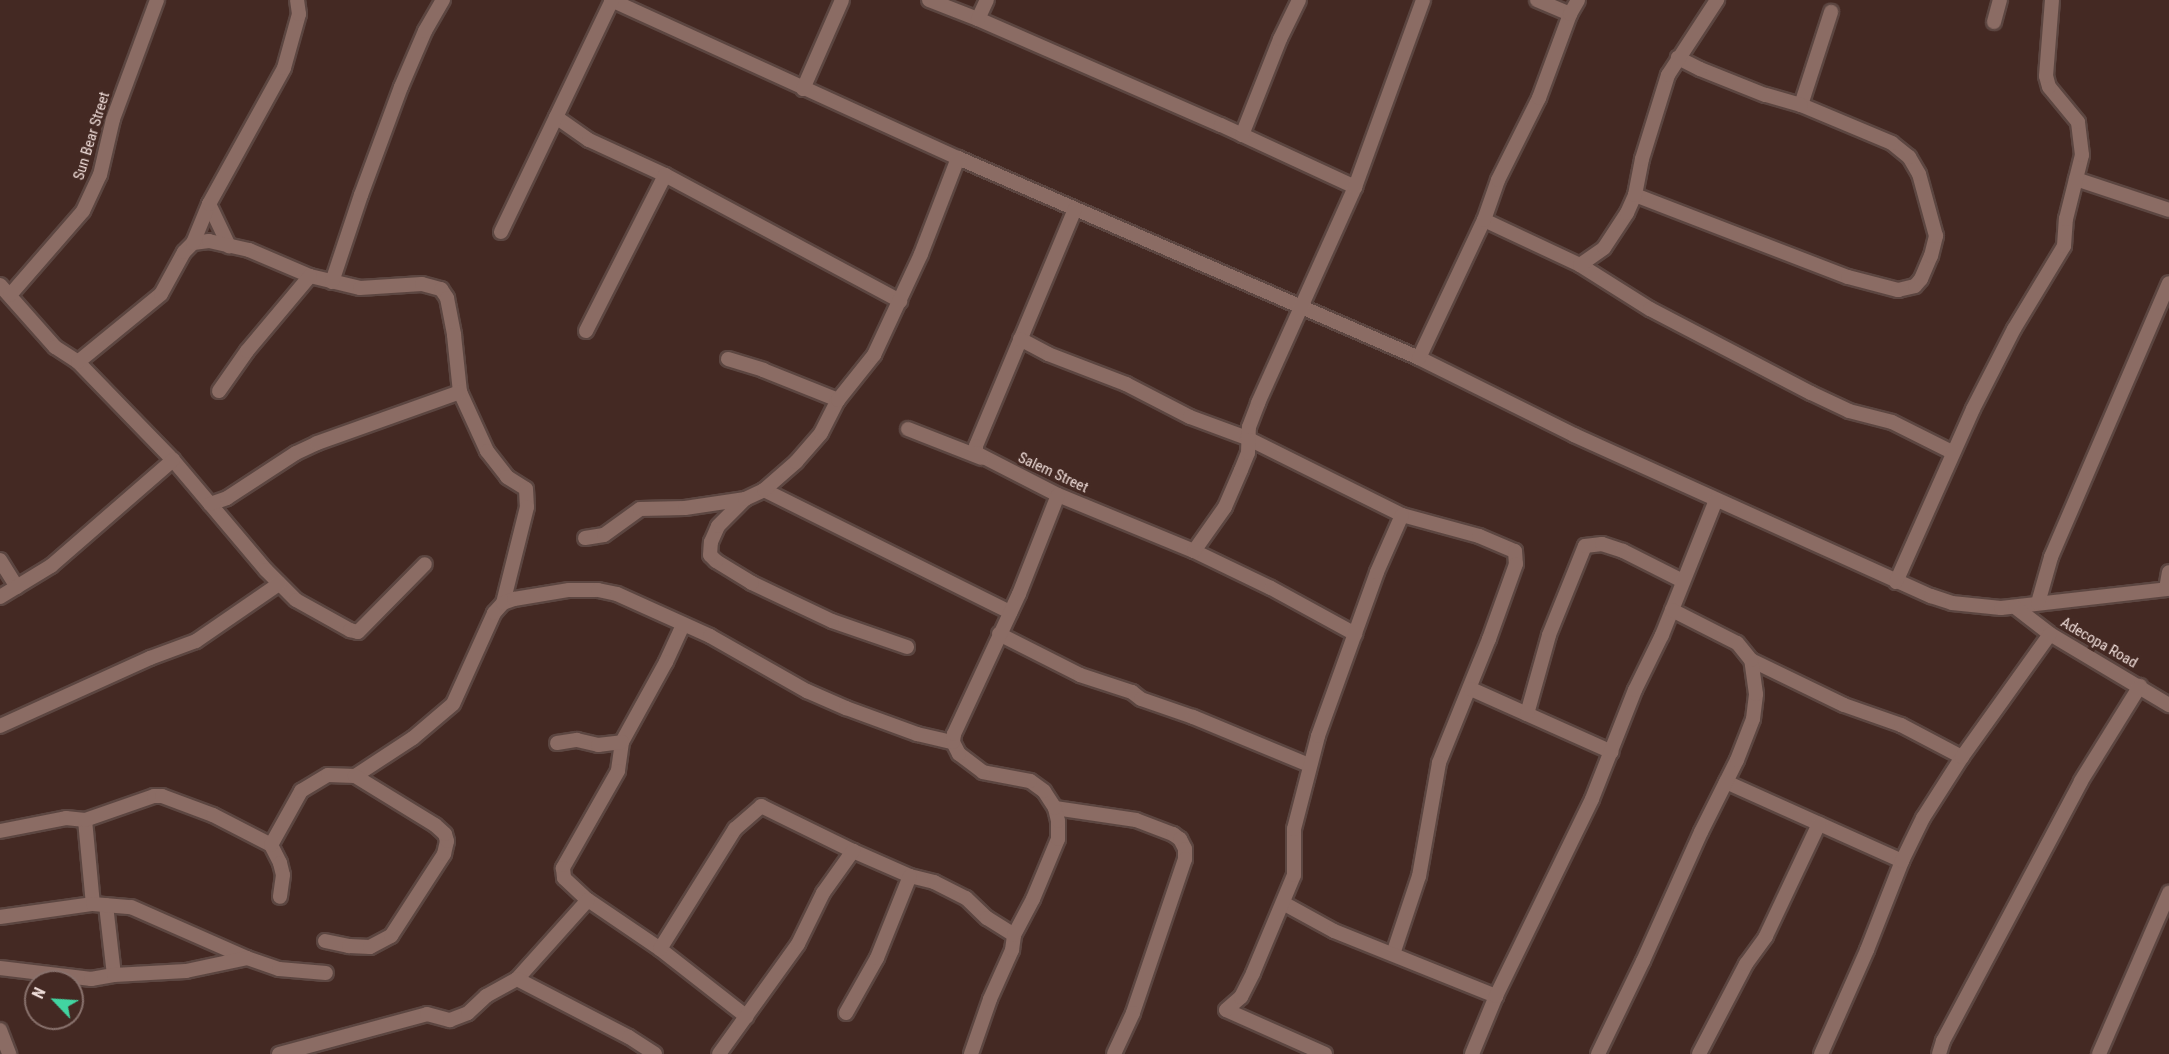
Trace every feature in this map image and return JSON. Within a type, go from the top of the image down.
[{"type":"street","name":"Sun Bear Street","points":[[5,290],[83,211],[100,175],[113,119],[157,0]]},
{"type":"street","points":[[78,362],[161,294],[184,252],[193,243],[208,204],[284,68],[299,14],[297,0]]},
{"type":"street","points":[[332,282],[401,87],[425,31],[443,0]]},
{"type":"street","points":[[501,232],[612,0],[958,158],[1419,358],[1575,435],[1716,500],[1896,582],[1952,603],[1983,608],[2015,607],[2167,589],[2169,572]]},
{"type":"street","points":[[803,89],[842,0]]},
{"type":"street","points":[[928,0],[978,19],[1355,187]]},
{"type":"street","points":[[978,19],[987,0]]},
{"type":"street","points":[[1242,135],[1280,39],[1299,0]]},
{"type":"street","points":[[1194,551],[1225,507],[1248,453],[1247,438],[1258,403],[1355,187],[1423,0]]},
{"type":"street","points":[[1537,0],[1570,14]]},
{"type":"street","points":[[1419,358],[1484,220],[1498,180],[1539,98],[1570,14],[1578,0]]},
{"type":"street","points":[[1580,265],[1604,248],[1635,195],[1638,173],[1659,100],[1678,58],[1717,0]]},
{"type":"street","points":[[1994,22],[2000,0]]},
{"type":"street","points":[[1896,582],[1952,452],[2014,329],[2064,246],[2066,219],[2082,155],[2078,122],[2049,87],[2046,76],[2052,0]]},
{"type":"street","points":[[1801,105],[1831,12]]},
{"type":"street","points":[[1635,195],[1848,277],[1898,290],[1915,286],[1924,272],[1936,236],[1919,174],[1909,157],[1892,143],[1801,105],[1765,95],[1678,58]]},
{"type":"street","points":[[556,117],[605,148],[665,175],[900,301]]},
{"type":"street","points":[[585,538],[604,536],[640,510],[745,499],[764,490],[796,462],[821,433],[838,400],[874,355],[900,301],[958,158]]},
{"type":"street","points":[[586,331],[665,175]]},
{"type":"street","points":[[2076,179],[2169,210]]},
{"type":"street","points":[[208,204],[229,246]]},
{"type":"street","points":[[982,458],[976,453],[976,446],[1076,209]]},
{"type":"street","points":[[1484,220],[1580,265],[1650,309],[1811,393],[1849,411],[1892,422],[1952,452]]},
{"type":"street","points":[[193,243],[209,241],[249,250],[310,276],[360,288],[422,284],[441,289],[447,298],[454,335],[460,392],[487,451],[507,477],[526,489],[526,507],[502,603],[494,612],[453,704],[413,738],[355,776]]},
{"type":"street","points":[[219,391],[247,351],[310,276]]},
{"type":"street","points":[[2038,603],[2051,557],[2169,283]]},
{"type":"street","points":[[5,290],[56,347],[78,362],[173,460],[279,584],[296,600],[350,630],[358,632],[424,564]]},
{"type":"street","points":[[1020,339],[1048,354],[1126,384],[1190,417],[1247,438],[1402,515],[1509,546],[1518,556],[1471,688],[1439,764],[1419,876],[1393,954]]},
{"type":"street","points":[[728,359],[763,370],[838,400]]},
{"type":"street","points":[[210,504],[227,498],[296,453],[317,443],[460,392]]},
{"type":"street","name":"Salem Street","points":[[908,429],[982,458],[1058,495],[1194,551],[1271,588],[1355,634]]},
{"type":"street","points":[[0,597],[51,566],[173,460]]},
{"type":"street","points":[[764,490],[1010,612]]},
{"type":"street","points":[[972,1054],[990,999],[1012,950],[1014,935],[1033,899],[1058,839],[1055,808],[1044,791],[1030,781],[983,772],[959,754],[953,742],[1058,495]]},
{"type":"street","points":[[745,499],[718,526],[710,555],[716,561],[752,583],[832,621],[907,646]]},
{"type":"street","points":[[1472,1054],[1496,996],[1578,829],[1612,752],[1635,690],[1672,610],[1716,500]]},
{"type":"street","points":[[1325,1054],[1226,1010],[1241,997],[1294,875],[1293,829],[1309,765],[1338,675],[1377,572],[1402,515]]},
{"type":"street","points":[[1527,714],[1549,634],[1585,546],[1602,544],[1623,551],[1683,581]]},
{"type":"street","points":[[0,560],[17,587]]},
{"type":"street","points":[[0,726],[150,658],[196,641],[279,584]]},
{"type":"street","points":[[502,603],[569,590],[607,591],[710,636],[807,691],[917,734],[953,742]]},
{"type":"street","name":"Adecopa Road","points":[[2015,607],[2050,634],[2167,701]]},
{"type":"street","points":[[1672,610],[1737,643],[1751,660],[1844,705],[1901,725],[1962,757]]},
{"type":"street","points":[[683,625],[622,742],[618,771],[562,868],[564,878],[588,900],[660,949],[747,1017]]},
{"type":"street","points":[[999,634],[1080,675],[1132,692],[1141,699],[1193,717],[1309,765]]},
{"type":"street","points":[[1821,1054],[1867,950],[1902,861],[1923,818],[1962,757],[2050,634]]},
{"type":"street","points":[[1598,1054],[1726,782],[1753,719],[1756,694],[1751,660]]},
{"type":"street","points":[[1939,1054],[1943,1041],[2081,781],[2140,686]]},
{"type":"street","points":[[1471,688],[1612,752]]},
{"type":"street","points":[[557,742],[577,741],[598,745],[622,742]]},
{"type":"street","points":[[272,845],[302,791],[328,776],[355,776],[435,825],[445,834],[447,841],[444,854],[391,936],[370,947],[349,946],[326,940]]},
{"type":"street","points":[[1726,782],[1902,861]]},
{"type":"street","points":[[0,831],[66,818],[85,820],[154,796],[162,796],[213,815],[272,845],[283,875],[280,897]]},
{"type":"street","points":[[660,949],[735,829],[761,806],[853,851],[910,876],[934,882],[966,898],[987,918],[1014,935]]},
{"type":"street","points":[[1055,808],[1136,820],[1173,834],[1180,839],[1185,849],[1185,859],[1133,1014],[1114,1054]]},
{"type":"street","points":[[85,820],[114,975]]},
{"type":"street","points":[[1699,1054],[1746,964],[1766,936],[1819,824]]},
{"type":"street","points":[[718,1054],[798,944],[823,894],[853,851]]},
{"type":"street","points":[[846,1013],[877,958],[910,876]]},
{"type":"street","points":[[2099,1054],[2169,893]]},
{"type":"street","points":[[279,1054],[427,1014],[450,1020],[468,1013],[486,996],[517,979],[588,900]]},
{"type":"street","points":[[1283,903],[1334,931],[1496,996]]},
{"type":"street","points":[[0,917],[99,904],[131,907],[247,958],[279,969],[327,973]]},
{"type":"street","points":[[0,968],[91,979],[114,975],[186,971],[247,958]]},
{"type":"street","points":[[517,979],[629,1037],[655,1054]]},
{"type":"street","points":[[0,1030],[9,1054]]}]
